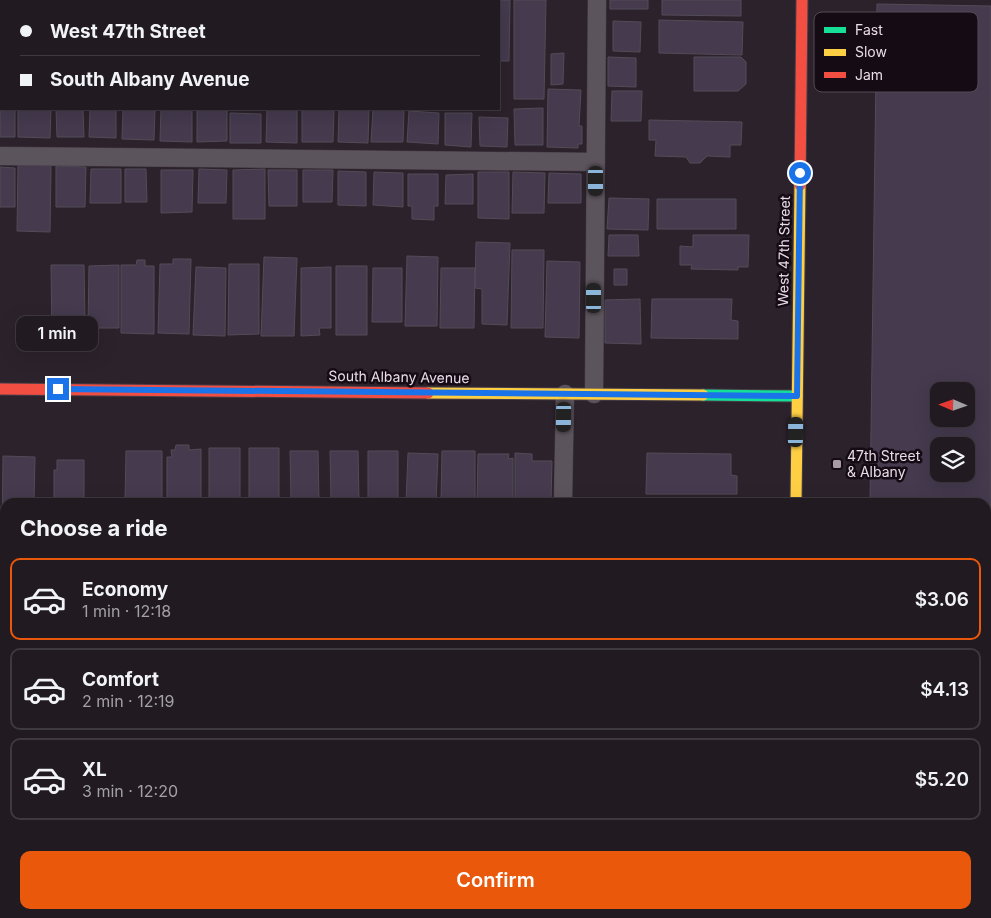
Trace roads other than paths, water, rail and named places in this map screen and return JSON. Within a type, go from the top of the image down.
[{"type":"street","name":"West 47th Street","points":[[796,498],[802,0]]},
{"type":"street","name":"South Albany Avenue","points":[[0,388],[797,396]]},
{"type":"lane","points":[[594,394],[597,0]]},
{"type":"lane","points":[[0,156],[596,162]]},
{"type":"lane","points":[[563,498],[565,394]]},
{"type":"place","name":"47th Street & Albany","points":[[837,464]]}]
